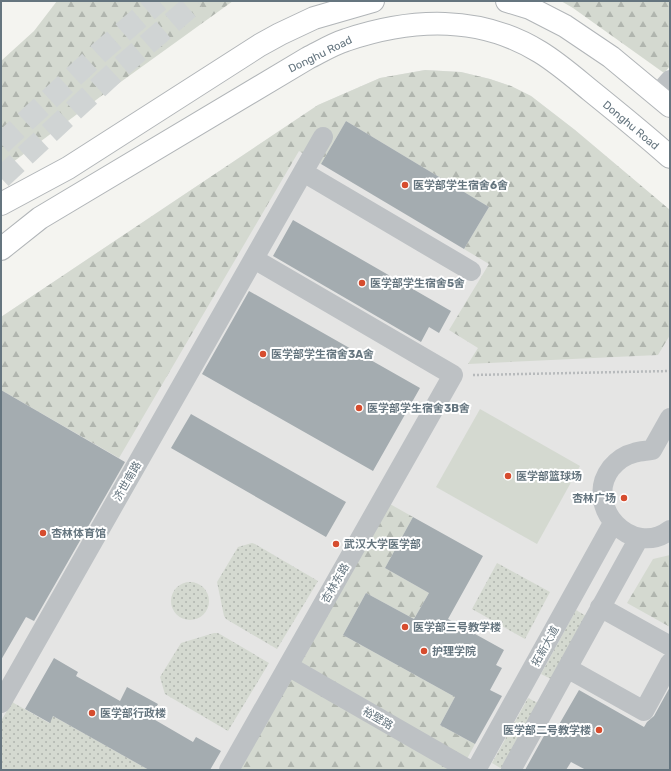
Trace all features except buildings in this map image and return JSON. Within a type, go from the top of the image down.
[{"type":"main road","points":[[1,204],[68,168],[266,41],[314,18],[373,1]]},
{"type":"main road","points":[[507,1],[530,8],[565,26],[666,94]]},
{"type":"main road","name":"Donghu Road","points":[[1,250],[40,218],[308,58],[345,40],[384,29],[412,25],[440,23],[464,24],[495,32],[517,40],[562,67],[670,157]]},
{"type":"street","name":"济世南路","points":[[1,704],[323,137]]},
{"type":"street","points":[[303,172],[471,271]]},
{"type":"street","points":[[254,259],[453,376]]},
{"type":"street","name":"杏林东路","points":[[229,770],[453,376]]},
{"type":"street","points":[[670,418],[652,450],[634,452],[620,459],[615,464],[606,476],[603,498],[607,514],[620,529],[639,538],[656,537],[670,530]]},
{"type":"street","name":"拓新大道","points":[[476,770],[613,522]]},
{"type":"street","points":[[511,770],[639,538]]},
{"type":"street","points":[[600,607],[670,646]]},
{"type":"street","points":[[567,668],[644,711],[670,663]]},
{"type":"street","name":"裕壁路","points":[[288,666],[469,770]]},
{"type":"street","points":[[526,680],[552,695]]},
{"type":"path","points":[[453,376],[670,371]]},
{"type":"shaded area","name":"武汉大学医学部","points":[[425,70],[461,72],[490,79],[511,86],[531,96],[575,130],[670,210],[670,770],[1,770],[1,317],[318,105],[380,78]]},
{"type":"green space","points":[[57,1],[233,1],[104,94],[1,171],[1,61],[34,31]]},
{"type":"green space","points":[[561,1],[670,1],[670,66],[664,73]]},
{"type":"green space","points":[[425,70],[461,72],[490,79],[511,86],[531,96],[575,130],[670,210],[670,335],[658,355],[468,364],[478,348],[449,330],[489,264],[464,249],[489,207],[346,121],[321,164],[299,151],[119,458],[1,390],[1,317],[318,105],[380,78]]},
{"type":"green space","name":"医学部篮球场","points":[[480,409],[580,466],[537,544],[436,487]]},
{"type":"green space","points":[[390,504],[413,517],[385,568],[429,593],[414,619],[366,593],[343,635],[455,697],[440,725],[475,744],[461,770],[238,770]]},
{"type":"green space","points":[[252,543],[318,581],[277,649],[226,619],[224,616],[217,582],[238,547]]},
{"type":"green space","points":[[670,555],[670,627],[627,603],[653,559]]},
{"type":"green space","points":[[497,563],[550,592],[525,639],[472,609]]},
{"type":"green space","points":[[186,582],[194,582],[204,587],[208,594],[208,608],[204,615],[194,620],[186,620],[176,615],[174,612],[171,605],[171,597],[176,587],[179,585]]},
{"type":"green space","points":[[576,610],[586,616],[551,679],[541,674]]},
{"type":"green space","points":[[218,633],[269,663],[228,731],[165,694],[160,677],[181,643]]},
{"type":"green space","points":[[528,698],[538,703],[502,769],[492,763]]},
{"type":"green space","points":[[12,702],[49,723],[53,716],[149,770],[1,770],[1,721]]},
{"type":"tunnel","points":[[1,144],[98,54],[159,1]]},
{"type":"tunnel","points":[[1,178],[116,71],[197,1]]},
{"type":"place","name":"医学部学生宿舍6舍","points":[[405,185]]},
{"type":"place","name":"医学部学生宿舍5舍","points":[[362,283]]},
{"type":"place","name":"医学部学生宿舍3A舍","points":[[263,354]]},
{"type":"place","name":"医学部学生宿舍3B舍","points":[[359,408]]},
{"type":"place","name":"医学部篮球场","points":[[508,476]]},
{"type":"place","name":"杏林广场","points":[[624,498]]},
{"type":"place","name":"杏林体育馆","points":[[43,533]]},
{"type":"place","name":"武汉大学医学部","points":[[336,544]]},
{"type":"place","name":"医学部三号教学楼","points":[[405,627]]},
{"type":"place","name":"护理学院","points":[[424,651]]},
{"type":"place","name":"医学部行政楼","points":[[92,713]]},
{"type":"place","name":"医学部二号教学楼","points":[[599,730]]}]
